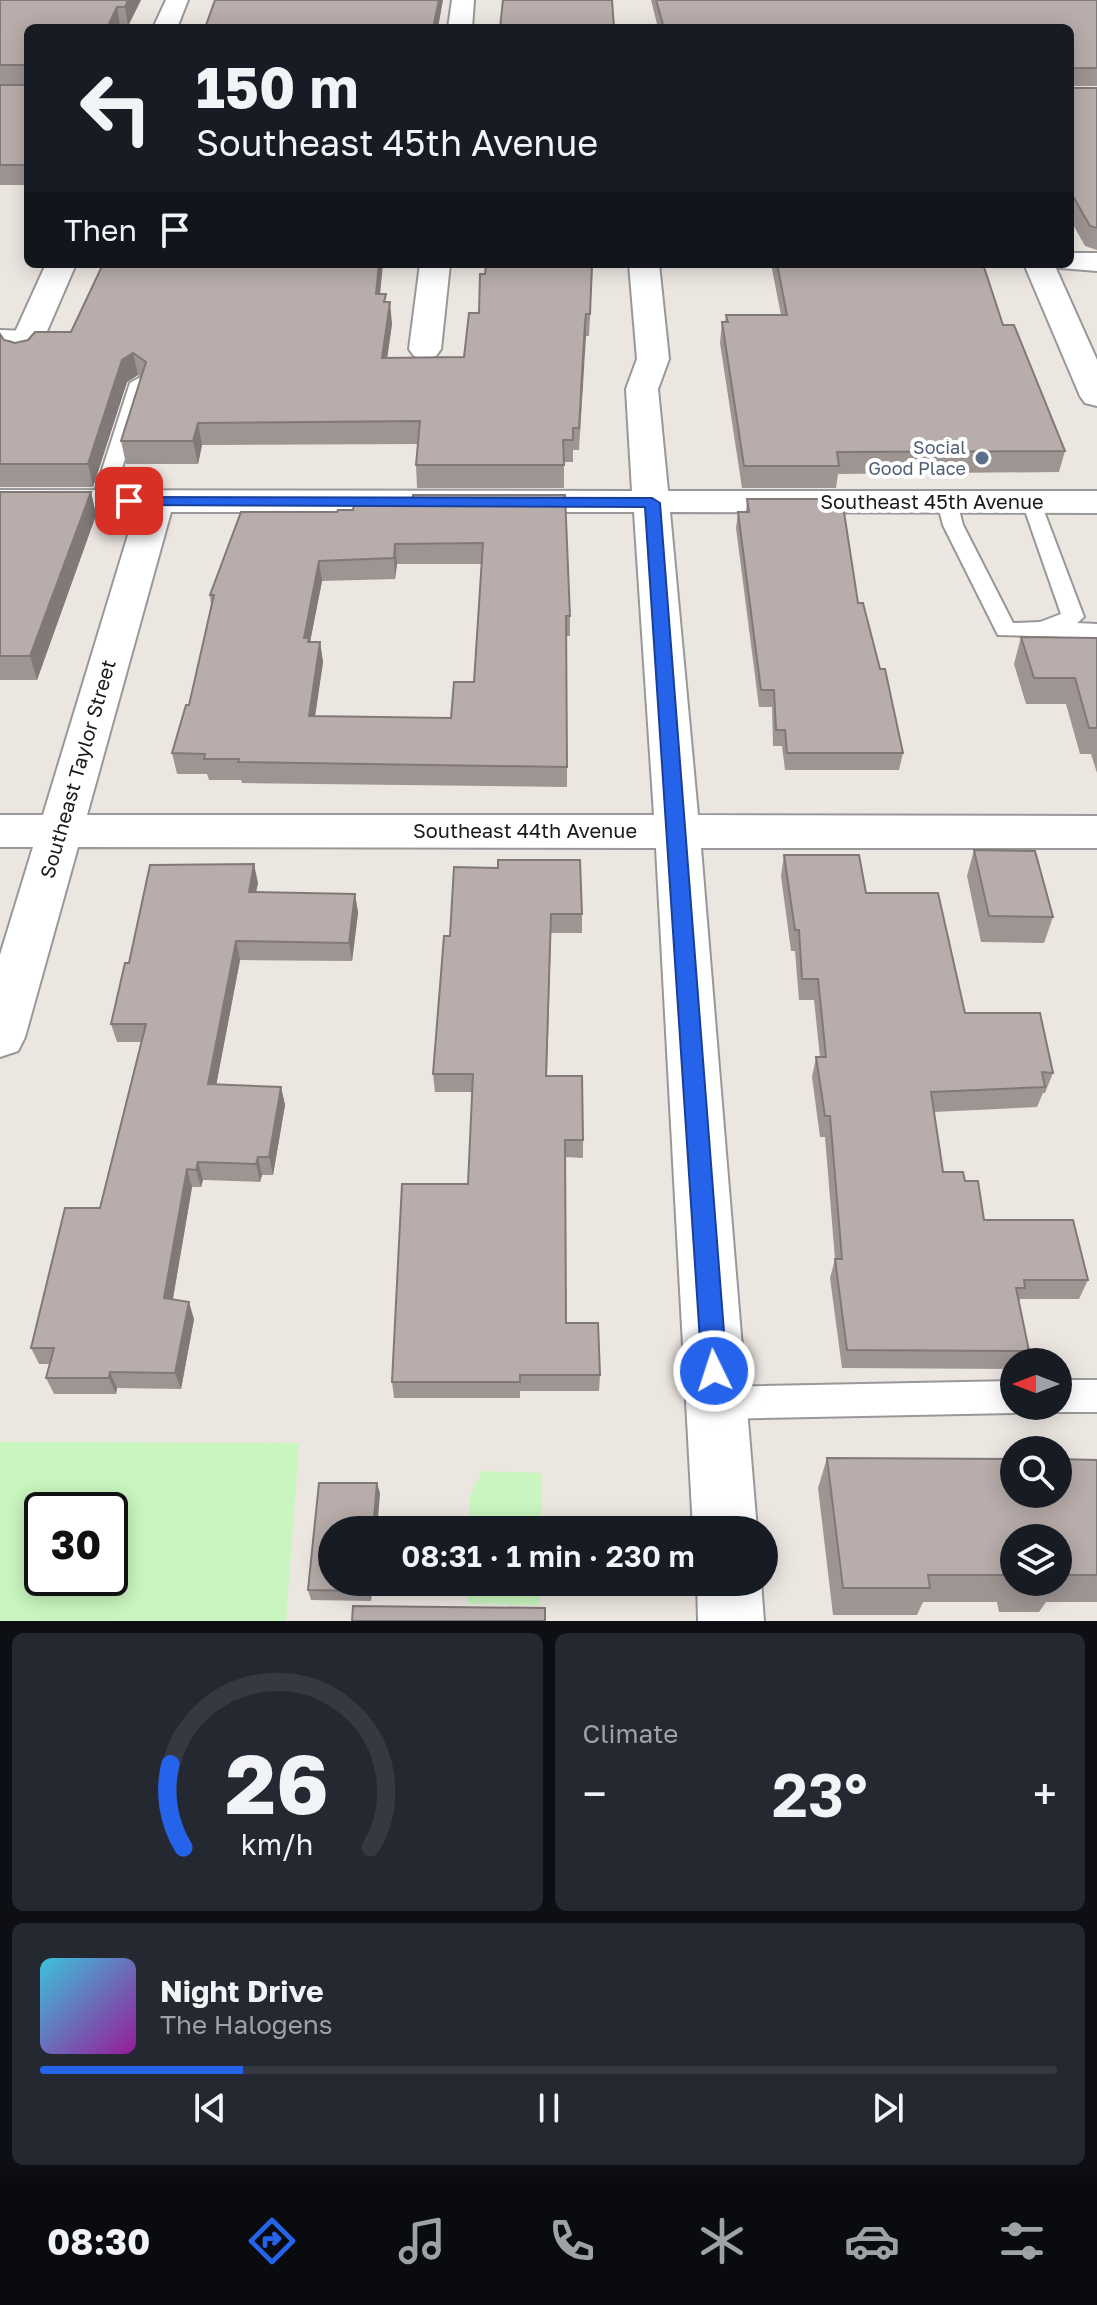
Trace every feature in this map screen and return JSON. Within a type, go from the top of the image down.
[{"type":"street","points":[[167,24],[177,0]]},
{"type":"street","points":[[460,24],[463,0]]},
{"type":"street","points":[[1074,262],[1097,262]]},
{"type":"street","points":[[17,341],[59,268]]},
{"type":"street","points":[[425,349],[435,268]]},
{"type":"street","points":[[644,268],[653,359],[642,389],[677,831],[724,1516]]},
{"type":"street","points":[[1041,268],[1097,396]]},
{"type":"street","name":"Southeast 45th Avenue","points":[[0,501],[1097,502]]},
{"type":"street","name":"Southeast Taylor Street","points":[[0,1037],[156,501]]},
{"type":"street","name":"Southeast 44th Avenue","points":[[0,831],[1097,832]]},
{"type":"street","points":[[730,1596],[731,1621]]},
{"type":"lane","points":[[102,501],[139,383]]},
{"type":"lane","points":[[947,502],[953,525],[1006,630],[1097,631]]},
{"type":"lane","points":[[1032,502],[1073,617],[1043,629]]},
{"type":"lane","points":[[1072,1396],[1097,1396]]},
{"type":"lane","points":[[717,1403],[1000,1397]]},
{"type":"green space","points":[[0,1442],[299,1443],[286,1621],[0,1621]]},
{"type":"green space","points":[[482,1471],[542,1473],[541,1516],[469,1516],[470,1496]]},
{"type":"green space","points":[[467,1596],[539,1596],[539,1605],[467,1604]]},
{"type":"building","points":[[0,0],[128,0],[125,7],[117,7],[109,24],[24,24],[24,65],[0,65]]},
{"type":"building","points":[[215,0],[439,0],[434,24],[206,24]]},
{"type":"building","points":[[503,0],[612,0],[614,24],[500,24]]},
{"type":"building","points":[[656,0],[1097,0],[1097,68],[1074,68],[1074,24],[663,24]]},
{"type":"building","points":[[0,85],[24,85],[24,165],[0,165]]},
{"type":"building","points":[[1074,88],[1097,88],[1097,228],[1090,226],[1074,198]]},
{"type":"building","points":[[101,268],[379,268],[376,294],[386,294],[384,302],[390,302],[382,358],[464,357],[469,313],[479,313],[480,274],[485,274],[486,268],[592,268],[590,314],[586,314],[585,323],[579,428],[573,428],[573,440],[563,440],[564,465],[416,465],[420,421],[198,423],[193,441],[121,441],[146,362],[133,353],[122,360],[88,464],[0,464],[0,334],[4,340],[15,343],[28,340],[35,332],[71,332]]},
{"type":"building","points":[[778,268],[984,268],[1003,325],[1014,325],[1065,451],[837,452],[839,466],[744,466],[722,322],[728,322],[726,315],[787,315]]},
{"type":"building","points":[[0,492],[91,492],[30,656],[0,656]]},
{"type":"building","points":[[413,495],[565,495],[570,616],[566,616],[567,767],[238,762],[239,759],[204,759],[205,754],[172,753],[186,705],[189,705],[214,595],[210,595],[241,512],[337,512],[353,510],[354,504],[412,504]],"holes":[[[483,543],[474,682],[454,682],[451,718],[309,716],[320,642],[308,642],[309,638],[304,638],[319,561],[394,558],[395,544]]]},
{"type":"building","points":[[747,499],[842,499],[858,603],[863,603],[880,669],[885,669],[903,753],[787,753],[785,730],[776,730],[774,690],[761,690],[738,512],[749,512]]},
{"type":"building","points":[[1021,637],[1097,638],[1097,728],[1089,728],[1075,678],[1034,678]]},
{"type":"building","points":[[974,850],[1035,851],[1053,917],[989,916]]},
{"type":"building","points":[[784,855],[859,855],[866,893],[938,893],[965,1013],[1040,1013],[1053,1073],[1042,1072],[1045,1087],[931,1092],[943,1172],[963,1172],[965,1181],[978,1181],[984,1220],[1073,1220],[1088,1280],[1024,1280],[1025,1288],[1016,1288],[1028,1348],[1000,1348],[1000,1351],[847,1350],[835,1259],[842,1259],[830,1116],[825,1116],[816,1057],[826,1057],[818,979],[802,979],[799,930],[795,930]]},
{"type":"building","points":[[498,860],[580,860],[582,914],[551,914],[546,1076],[582,1076],[583,1140],[565,1140],[566,1323],[598,1323],[600,1375],[520,1375],[520,1382],[392,1382],[402,1184],[468,1184],[473,1074],[433,1074],[444,936],[450,936],[454,867],[498,868]]},
{"type":"building","points":[[254,864],[249,892],[355,894],[349,943],[236,941],[208,1084],[281,1087],[269,1157],[258,1157],[256,1164],[198,1162],[196,1170],[187,1169],[164,1298],[189,1302],[175,1373],[110,1372],[109,1378],[46,1378],[54,1348],[31,1348],[65,1208],[100,1208],[146,1024],[111,1024],[125,963],[129,963],[150,865]]},
{"type":"building","points":[[827,1458],[1000,1459],[1000,1508],[1072,1508],[1072,1459],[1097,1460],[1097,1575],[1072,1575],[1072,1524],[1000,1524],[1000,1575],[928,1575],[930,1588],[843,1588]]},
{"type":"building","points":[[319,1483],[377,1483],[374,1516],[318,1516],[318,1590],[308,1590]]},
{"type":"building","points":[[353,1606],[545,1608],[545,1621],[352,1621]]},
{"type":"place","name":"Social Good Place","points":[[982,458]]},
{"type":"route","points":[[129,501],[652,503],[714,1371]]}]
